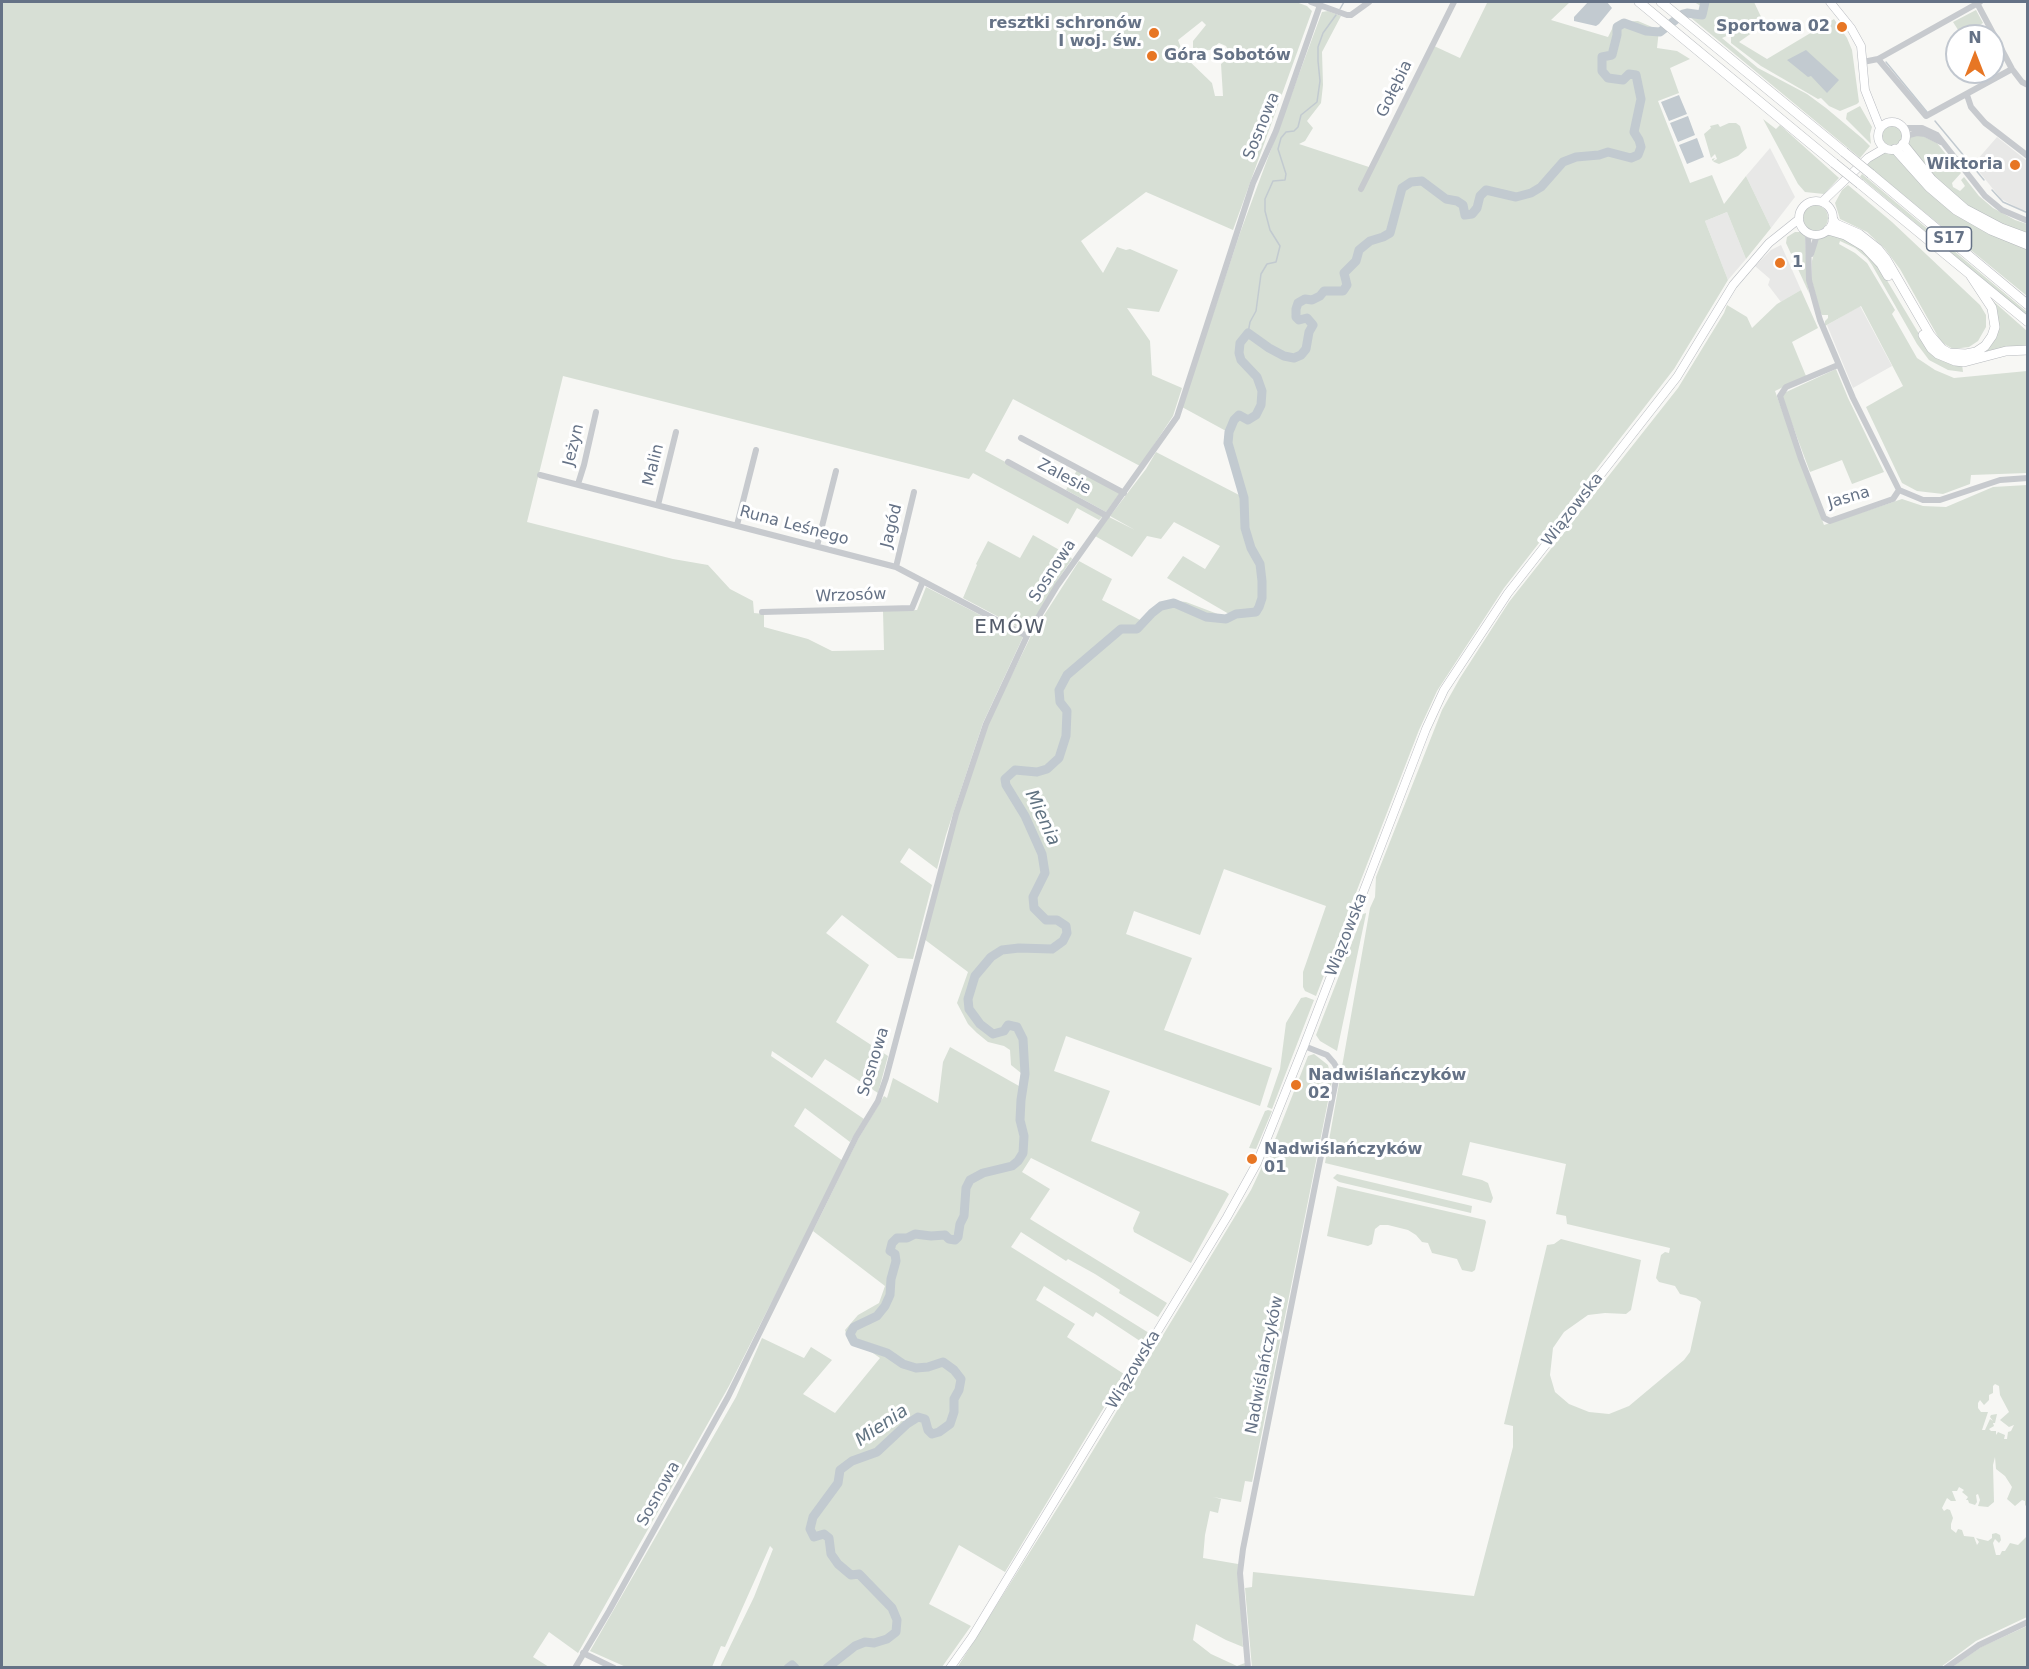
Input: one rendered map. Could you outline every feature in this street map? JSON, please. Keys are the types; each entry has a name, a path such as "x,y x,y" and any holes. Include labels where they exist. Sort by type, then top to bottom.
{"highway":[{"name":"S17","path":"1639,2 2028,322"},
{"name":"S17","path":"1664,4 2028,305"},
{"path":"1895,141 1932,180 1965,208 2001,228 2028,238"},
{"path":"1895,141 1929,187 1956,210 1991,230 2028,245"},
{"path":"1833,220 1836,224 1859,234 1878,249 1930,335 1942,349 1949,352 1966,354 1976,352 1992,336 1995,327 1992,308 1971,276"},
{"path":"1828,230 1833,230 1856,241 1874,255 1927,341 1938,354 1964,362 2006,351 2028,350"}],"main road":[{"path":"1830,2 1855,34 1863,52 1865,90 1872,110 1884,126"},
{"path":"1896,123 1895,141 1878,135 1884,126 1896,123"},
{"path":"1822,202 1868,159 1895,141"},
{"path":"1829,207 1837,189"},
{"path":"1784,232 1805,231 1817,235 1828,230 1833,220 1829,207 1822,202 1813,201 1805,205 1799,219 1805,231"},
{"name":"Wiązowska","path":"950,1668 978,1627 1227,1217 1261,1155 1426,729 1447,685 1508,593 1677,377 1733,285 1769,243 1799,219"}],"street":[{"path":"1311,2 1351,15 1369,2"},
{"name":"Gołębia","path":"1361,189 1454,2"},
{"path":"1863,62 1878,59 1979,2 2012,69 2022,82 2028,85"},
{"name":"Sosnowa","path":"575,1668 728,1397 856,1137 878,1101 956,814 986,724 1027,636 1057,586 1177,417 1253,183 1283,112 1320,5"},
{"path":"1878,59 1926,116 2012,69"},
{"path":"1967,95 1971,107 1985,123 2028,156"},
{"path":"1895,141 1922,128 1931,130 1984,196 2002,210 2028,221"},
{"path":"1805,231 1811,291 1815,307 1838,364 1899,490 1923,500 1940,500 2000,480 2028,478"},
{"path":"1809,266 1817,235"},
{"name":"Jasna","path":"1838,364 1786,387 1780,396 1824,518 1830,521 1893,499 1899,490"},
{"name":"Jeżyn","path":"578,484 597,412"},
{"name":"Malin","path":"658,505 676,432"},
{"path":"1021,438 1124,493"},
{"path":"737,525 756,450"},
{"name":"Zalesie","path":"1008,462 1107,516"},
{"path":"817,546 836,471"},
{"name":"Runa Leśnego","path":"540,475 896,567 1027,636"},
{"name":"Jagód","path":"896,567 914,492"},
{"name":"Wrzosów","path":"762,612 912,608 923,581"},
{"name":"Nadwiślańczyków","path":"1248,1668 1240,1573 1243,1549 1338,1070 1327,1055 1304,1046"},
{"path":"1946,1668 1979,1645 2028,1622"},
{"path":"584,1653 614,1668"}],"shaded area":[{"path":"2,2 1296,2 1307,6 1312,11 1233,230 1146,192 1081,241 1103,273 1117,247 1130,249 1178,270 1159,312 1127,308 1150,341 1152,375 1182,388 1173,416 1140,466 1013,399 985,451 1104,515 1099,520 1077,508 1068,524 973,473 969,479 563,376 527,522 673,559 708,565 730,589 753,601 754,613 764,614 764,627 808,639 832,651 884,650 883,611 917,610 926,587 1023,637 983,723 937,869 909,848 900,862 932,885 913,959 898,958 842,915 826,933 869,965 836,1022 888,1056 878,1093 825,1059 812,1078 772,1051 771,1056 864,1119 850,1142 805,1108 794,1126 843,1161 729,1386 578,1653 549,1632 533,1657 549,1667 2,1668","holes":["1202,21 1206,25 1193,41 1193,52 1210,50 1219,43 1226,46 1231,56 1221,64 1223,96 1215,96 1212,83 1184,56 1178,40"]},
{"path":"1570,2 1551,20 1608,37 1613,27 1620,22 1638,21 1659,30 1657,48 1677,51 1690,59 1670,68 1679,93 1658,101 1690,183 1712,175 1724,204 1746,176 1771,228 1746,259 1727,212 1705,221 1728,280 1674,369 1504,588 1437,691 1419,730 1316,996 1305,991 1303,972 1326,906 1224,869 1200,935 1134,911 1126,934 1192,958 1164,1030 1272,1068 1260,1106 1066,1036 1054,1071 1110,1091 1091,1141 1229,1194 1191,1263 1134,1232 1133,1228 1140,1212 1031,1158 1022,1172 1050,1189 1030,1219 1167,1303 1158,1317 1119,1293 1120,1290 1095,1274 1068,1259 1066,1261 1021,1232 1011,1247 1149,1333 1143,1343 1096,1312 1093,1317 1044,1286 1036,1300 1075,1324 1067,1337 1124,1374 1005,1572 959,1545 929,1604 971,1626 942,1667 720,1667 754,1597 773,1549 770,1546 725,1647 721,1646 712,1667 626,1667 590,1651 736,1397 762,1338 804,1358 811,1347 832,1360 803,1394 835,1413 880,1358 849,1342 845,1330 858,1315 879,1303 885,1286 813,1231 858,1139 884,1096 887,1098 893,1078 938,1103 943,1062 950,1047 1019,1086 1021,1073 1011,1065 1010,1050 988,1042 977,1033 968,1024 957,1003 968,972 924,939 953,831 988,723 1032,634 1079,561 1112,579 1102,600 1142,621 1153,608 1169,600 1186,602 1223,616 1229,614 1167,578 1183,556 1205,569 1220,546 1174,522 1161,539 1147,536 1132,557 1095,536 1109,517 1135,530 1110,516 1146,469 1156,452 1241,496 1224,439 1226,431 1182,407 1240,233 1322,12 1328,11 1341,16 1322,52 1321,103 1307,121 1313,128 1305,141 1299,144 1369,167 1434,46 1460,58 1487,3"},
{"path":"1588,2 1607,2 1612,8 1596,26 1574,21 1574,17"},
{"path":"1694,2 1754,2 1763,21 1754,27 1756,30 1739,42 1767,59 1834,19 1852,50 1859,102 1840,111 1829,106 1821,98 1818,99 1761,66 1731,43 1729,35 1722,38 1758,68 1807,94 1863,139 1870,146 1860,158 1690,17 1705,18 1706,9"},
{"path":"1976,10 1983,23 1954,24 1953,22"},
{"path":"1806,50 1839,80 1827,93 1811,76 1808,77 1787,60"},
{"path":"1679,95 1687,114 1669,121 1661,102"},
{"path":"1860,106 1872,127 1871,144 1846,119 1847,113"},
{"path":"1688,116 1695,135 1678,142 1670,123"},
{"path":"1763,119 1776,129 1780,125 1839,178 1824,194 1805,192 1798,184"},
{"path":"1729,123 1736,123 1740,126 1747,148 1738,156 1719,164 1713,161 1717,159 1715,154 1711,158 1704,134 1711,128 1710,126 1718,124 1720,127"},
{"path":"1892,126 1899,129 1902,136 1899,143 1892,146 1885,143 1882,136 1885,129"},
{"path":"1921,135 1937,143 1961,173 1952,183 1953,187 1960,191 1965,186 1961,180 1964,177 1979,196 1993,208 2027,224 2027,235 1996,223 1973,210 1939,185 1907,143 1911,136"},
{"path":"1997,137 2027,161 2027,211 2001,199 1977,169 1981,164 1977,160"},
{"path":"1697,138 1704,157 1687,164 1679,145"},
{"path":"1770,148 1795,197 1771,228 1746,176"},
{"path":"1883,152 1894,153 2027,248 2027,296 1868,166 1868,162"},
{"path":"1862,174 2027,312 2027,316 1860,177"},
{"path":"1848,185 1892,222 1980,305 1986,315 1986,327 1978,341 1969,347 1953,349 1941,342 1900,269 1885,249 1867,232 1840,219 1835,203 1842,190"},
{"path":"1815,205 1824,209 1828,218 1824,227 1815,231 1806,227 1802,218 1806,209"},
{"path":"1727,212 1746,259 1728,280 1705,221"},
{"path":"1795,232 1801,232 1805,236 1809,293 1786,243 1787,237"},
{"path":"1830,233 1858,246 1876,262 1925,344 1962,364 1963,372 1948,370 1929,360 1917,344 1867,258 1855,248 1840,241 1839,244 1867,263 1895,310 1892,314 1917,358 1935,370 1954,378 2027,371 2027,473 1971,475 1970,484 1943,494 1917,491 1902,483 1866,407 1903,386 1861,306 1825,326 1828,315 1822,315 1820,312 1812,281 1812,261 1817,240"},
{"path":"1781,245 1801,290 1781,302 1768,285 1770,279 1755,266 1771,250"},
{"path":"1801,290 1818,328 1792,342 1806,376 1775,391 1824,525 1902,499 1923,506 1946,507 1993,487 2027,485 2027,1507 2025,1501 2022,1500 2015,1506 2007,1499 2012,1487 2005,1476 1996,1469 1995,1457 1993,1465 1994,1502 1988,1507 1978,1506 1980,1500 1978,1494 1975,1505 1969,1503 1966,1500 1968,1497 1962,1492 1964,1490 1959,1487 1957,1491 1952,1491 1956,1501 1947,1498 1942,1508 1944,1511 1950,1510 1953,1518 1951,1529 1956,1533 1958,1529 1962,1530 1964,1536 1974,1537 1977,1545 1979,1542 1976,1538 1988,1541 1992,1538 1992,1534 2000,1535 1999,1543 1995,1539 1993,1543 1996,1555 2005,1551 2010,1543 2018,1545 2027,1536 2027,1617 1976,1641 1941,1667 1252,1668 1245,1588 1252,1587 1253,1572 1474,1596 1513,1447 1513,1426 1504,1424 1547,1245 1554,1244 1561,1239 1641,1260 1631,1310 1626,1314 1588,1315 1564,1332 1553,1348 1550,1375 1555,1392 1569,1404 1589,1412 1609,1414 1629,1406 1684,1360 1690,1352 1701,1302 1696,1298 1680,1294 1675,1286 1659,1282 1656,1278 1661,1255 1665,1252 1669,1253 1670,1248 1567,1224 1566,1216 1556,1214 1566,1164 1470,1142 1462,1175 1488,1183 1493,1198 1491,1203 1325,1163 1370,908 1375,897 1376,877 1442,710 1509,602 1678,388 1727,305 1747,317 1752,328 1777,304","holes":["1995,1384 1999,1386 2000,1395 2009,1412 2000,1420 2009,1427 2014,1425 2008,1432 2007,1439 2004,1439 2005,1435 1998,1432 1996,1435 1996,1431 1989,1429 1994,1426 1997,1414 1991,1415 1993,1421 1990,1419 1985,1430 1982,1430 1988,1412 1981,1412 1978,1408 1980,1400 1984,1405 1989,1400 1989,1395 1993,1393 1993,1386"]},
{"path":"1992,300 2027,331 2027,346 1957,357 1991,343"},
{"path":"1860,306 1892,366 1853,388 1827,325"},
{"path":"1836,369 1884,472 1852,484 1842,460 1810,472 1782,397 1784,393"},
{"path":"1077,470 1120,493 1106,512 1066,490"},
{"path":"1033,535 1072,559 1027,632 963,598 988,541 1020,558"},
{"path":"1366,913 1337,1051 1320,1041 1316,1035 1363,914"},
{"path":"1301,998 1314,1000 1272,1109 1267,1107 1280,1069 1286,1023"},
{"path":"1314,1054 1328,1065 1332,1081 1252,1482 1245,1481 1241,1502 1213,1497 1221,1499 1218,1513 1210,1511 1205,1535 1203,1558 1238,1564 1243,1647 1196,1624 1193,1640 1211,1654 1237,1666 1245,1663 1246,1667 957,1668 1072,1485 1251,1190 1276,1137 1308,1056"},
{"path":"1265,1111 1272,1111 1256,1149 1249,1148"},
{"path":"1337,1174 1472,1206 1471,1213 1339,1182 1333,1178"},
{"path":"1337,1186 1485,1220 1475,1270 1472,1272 1462,1270 1457,1259 1432,1253 1428,1243 1422,1242 1416,1235 1408,1230 1388,1225 1380,1225 1375,1229 1372,1244 1368,1246 1327,1236"},
{"path":"2027,1626 2027,1667 1951,1668 1981,1647"}],"waterway":[{"path":"1340,9 1344,2"},
{"name":"Mienia","path":"827,1668 855,1646 887,1639 896,1632 897,1620 892,1608 859,1574 851,1575 838,1564 831,1554 829,1538 824,1534 814,1537 810,1529 813,1517 838,1483 840,1470 852,1461 877,1452 907,1424 918,1417 925,1419 928,1430 932,1434 950,1424 954,1412 954,1399 961,1379 943,1362 916,1368 903,1364 887,1353 854,1342 850,1334 854,1327 877,1316 885,1306 890,1295 896,1261 895,1254 890,1251 892,1243 897,1238 907,1238 915,1234 945,1235 955,1240 964,1216 966,1188 970,1180 983,1173 1012,1166 1023,1153 1024,1136 1020,1120 1025,1074 1023,1039 1017,1027 1008,1025 1004,1031 993,1034 980,1024 969,1009 968,999 975,976 991,957 1002,950 1052,949 1063,941 1067,933 1066,926 1057,920 1046,920 1034,908 1033,897 1045,873 1042,854 1005,779 1015,770 1037,772 1047,769 1059,758 1066,736 1067,711 1060,702 1059,690 1067,675 1121,629 1137,629 1161,606 1174,603 1206,617 1226,619 1236,614 1256,612 1259,607 1262,598 1260,564 1251,548 1245,528 1244,498 1228,443 1229,432 1234,420 1239,415 1248,420 1256,415 1261,405 1262,391 1257,377 1241,360 1239,353 1240,343 1248,333 1284,356 1294,358 1301,355 1306,349 1309,332 1313,325 1307,318 1299,320 1296,317 1298,303 1305,299 1312,300 1324,291 1343,291 1347,285 1344,273 1356,261 1359,250 1370,241 1390,233 1402,188 1411,182 1422,181 1446,199 1457,201 1463,205 1465,215 1472,214 1477,208 1480,196 1486,190 1516,197 1531,193 1541,187 1563,162 1576,157 1608,152 1631,158 1638,155 1641,147 1634,132 1641,99 1636,75 1629,74 1623,80 1608,78 1602,71 1602,57 1612,55 1617,27 1624,23 1646,31 1660,32 1683,14 1702,15 1705,2"},
{"path":"1248,333 1250,322 1256,311 1261,274 1267,264 1276,262 1280,246 1270,230 1265,211 1265,199 1273,181 1285,180 1286,174 1278,149 1281,138 1286,132 1294,131 1298,127 1301,115 1317,102 1320,81 1318,47 1323,33 1336,15"},
{"path":"1886,62 1927,112"},
{"path":"1935,121 1984,180"},
{"path":"1992,190 2003,202 2028,213"},
{"name":"Mienia","path":"788,1668 792,1665 795,1668"}],"place":[{"name":"Sportowa 02","path":"1842,27"},
{"name":"resztki schronów I woj. św.","path":"1154,33"},
{"name":"Góra Sobotów","path":"1152,56"},
{"name":"Wiktoria","path":"2015,165"},
{"name":"1","path":"1780,263"},
{"name":"Nadwiślańczyków 02","path":"1296,1085"},
{"name":"Nadwiślańczyków 01","path":"1252,1159"}],"district":[{"name":"EMÓW","path":"1010,628"}]}
